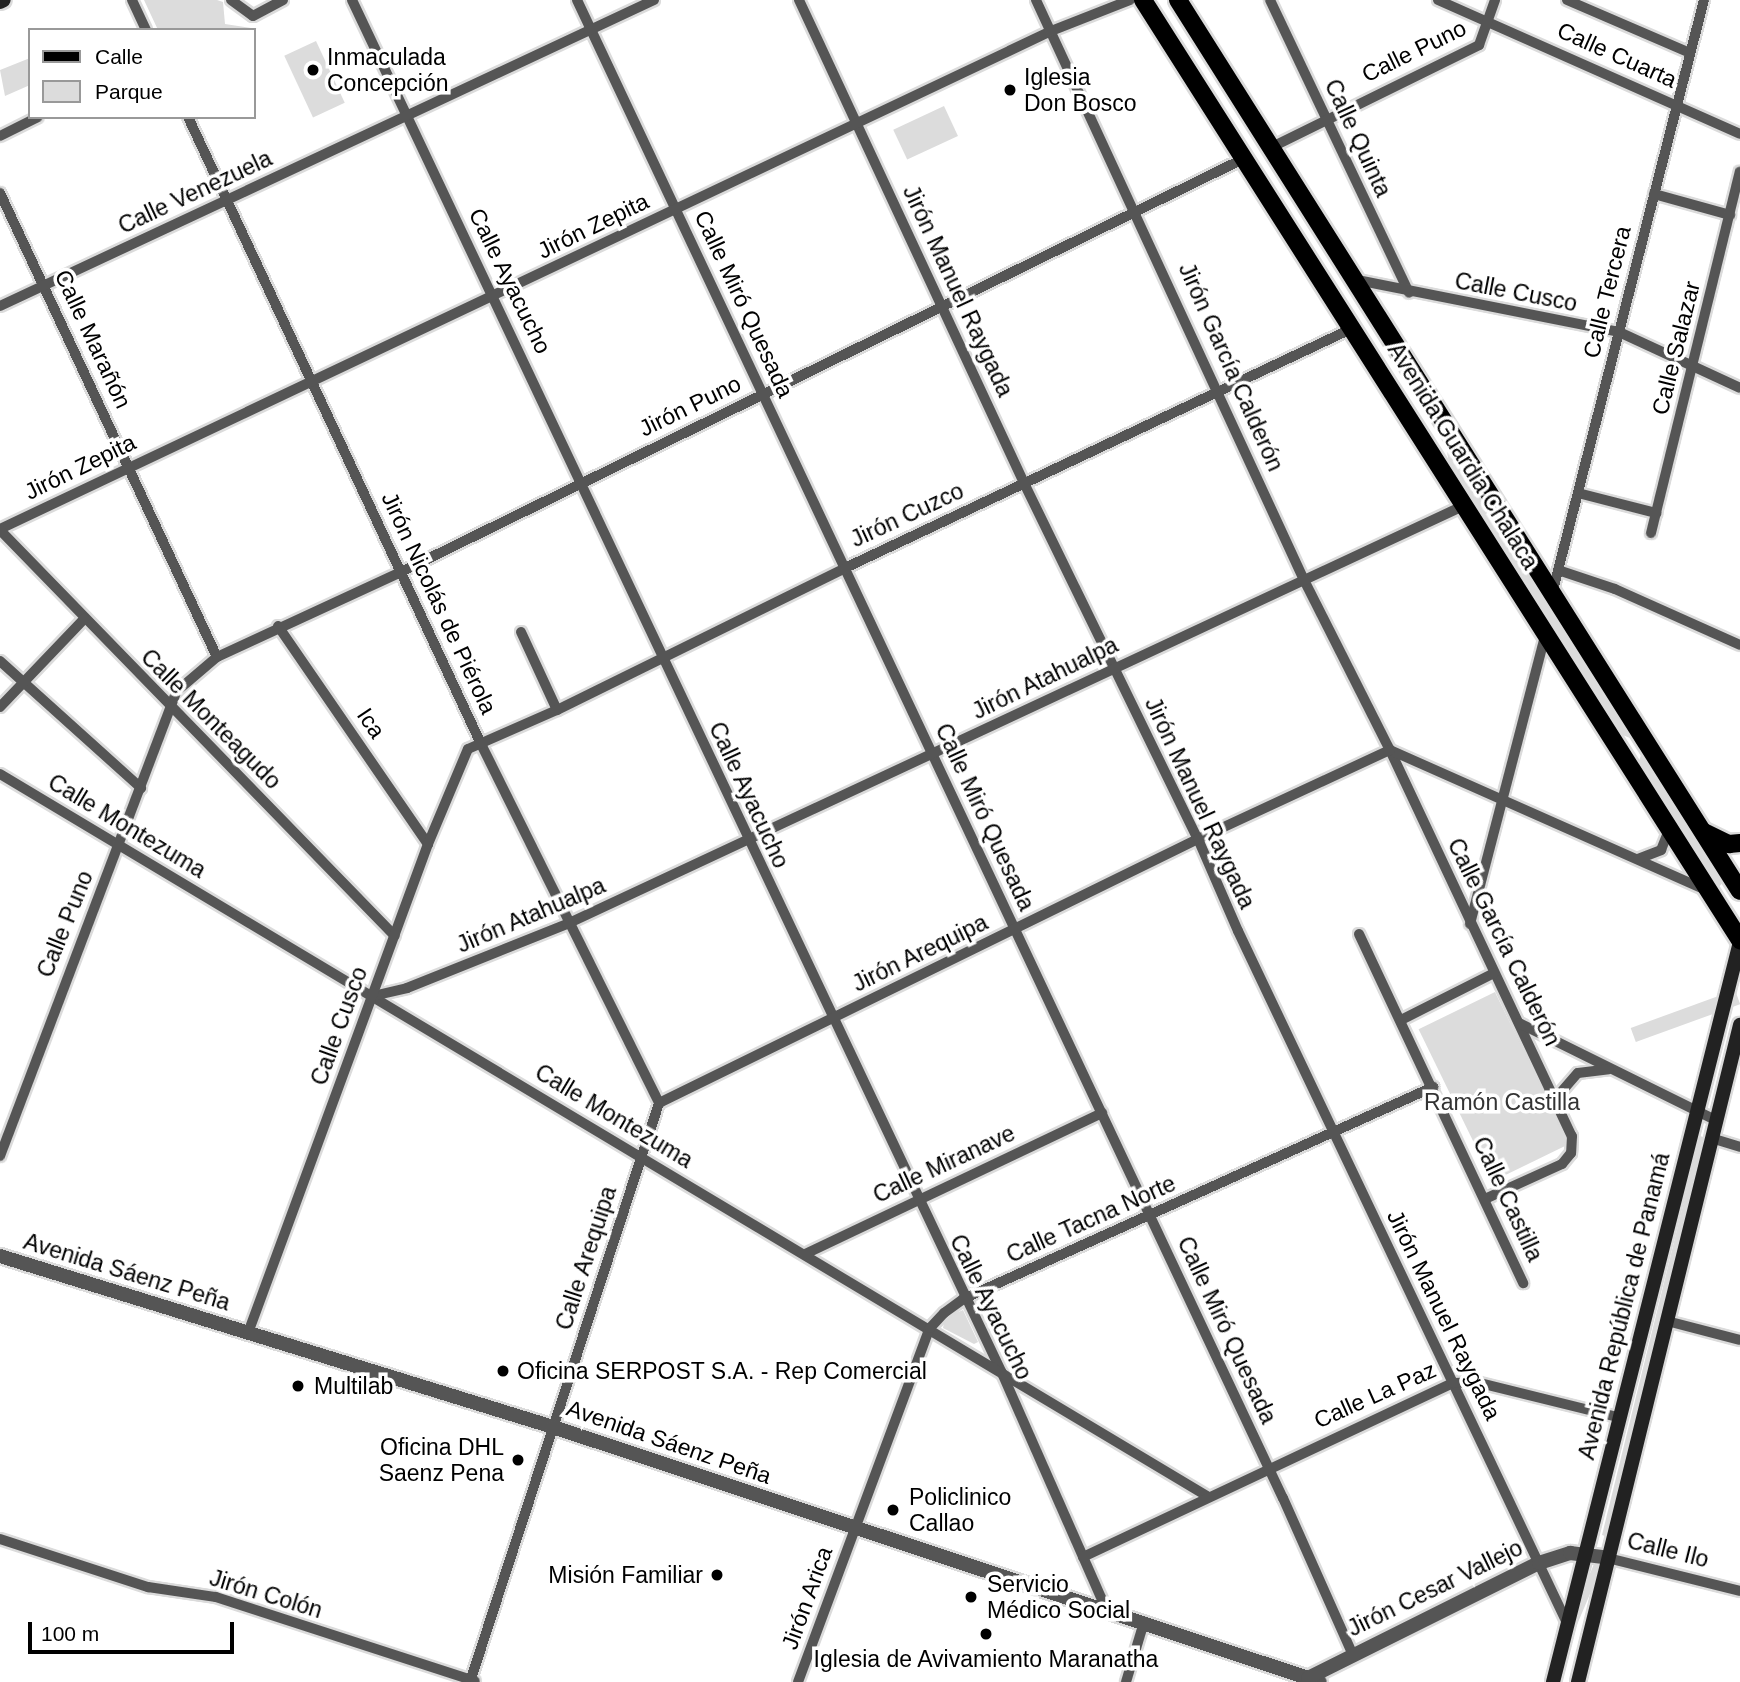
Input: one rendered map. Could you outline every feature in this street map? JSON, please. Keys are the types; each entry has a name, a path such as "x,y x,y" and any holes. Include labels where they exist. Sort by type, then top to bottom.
{"main road":[{"name":"Avenida Guardia Chalaca","path":"1143,0 1353,328 1463,506 1546,631 1740,941"},
{"name":"Avenida Guardia Chalaca","path":"1178,0 1457,439 1644,743 1740,891"},
{"path":"1297,243 1322,227"},
{"path":"1430,453 1457,439"},
{"path":"1624,754 1644,743"},
{"path":"1701,830 1721,841 1740,843"},
{"name":"Avenida República de Panamá","path":"1553,1682 1740,941"},
{"name":"Avenida República de Panamá","path":"1578,1682 1740,1025"}],"street":[{"path":"132,0 145,28"},
{"path":"231,0 253,16 283,0"},
{"name":"Calle Ayacucho","path":"352,0 495,297 661,659 962,1299 1002,1373 1106,1609"},
{"name":"Calle Miró Quesada","path":"577,0 1268,1466 1352,1653"},
{"name":"Calle Venezuela","path":"0,306 408,118 654,0"},
{"name":"Jirón Manuel Raygada","path":"799,0 943,303 1024,483 1198,839 1334,1133 1567,1623"},
{"name":"Jirón García Calderón","path":"1036,0 1138,213 1304,580 1390,750"},
{"name":"Jirón Zepita","path":"0,529 311,380 495,297 1051,31 1129,0"},
{"name":"Calle Quinta","path":"1270,0 1409,293"},
{"name":"Calle Cuarta","path":"1438,0 1740,134"},
{"path":"1490,23 1495,0"},
{"path":"1567,0 1690,53"},
{"name":"Calle Tercera","path":"1551,595 1704,0"},
{"name":"Calle Puno","path":"1272,147 1325,118 1479,45 1490,23"},
{"path":"0,136 34,119"},
{"name":"Jirón Nicolás de Piérola","path":"189,119 481,744 567,924 659,1103"},
{"name":"Jirón Puno","path":"171,708 177,691 217,657 278,626 401,572 943,303 1138,213 1243,159"},
{"name":"Calle Salazar","path":"1651,533 1740,172"},
{"name":"Calle Marañón","path":"0,193 217,657"},
{"path":"1654,194 1730,215"},
{"name":"Calle Cusco","path":"1357,280 1409,293 1619,332 1740,388"},
{"name":"Jirón Cuzco","path":"481,744 557,710 845,568 1353,328"},
{"path":"1578,493 1656,513"},
{"name":"Jirón Atahualpa","path":"373,996 407,988 567,924 749,842 1463,506"},
{"name":"Calle Monteagudo","path":"0,529 84,620 395,936"},
{"path":"1558,570 1615,589 1740,645"},
{"path":"0,707 84,620"},
{"name":"Ica","path":"278,626 428,844"},
{"path":"1470,924 1546,631"},
{"path":"521,632 557,710"},
{"path":"0,661 141,788"},
{"name":"Calle Puno","path":"0,1156 171,708"},
{"name":"Calle Cusco","path":"248,1333 461,758 468,749 481,744"},
{"path":"1390,750 1710,893"},
{"name":"Jirón Arequipa","path":"659,1103 1198,839 1390,750"},
{"name":"Calle García Calderón","path":"1390,750 1572,1136 1572,1153 1562,1164 1485,1199"},
{"name":"Calle Montezuma","path":"0,774 930,1328 1206,1496"},
{"path":"1637,859 1661,850 1670,828"},
{"name":"Calle Castilla","path":"1359,934 1524,1283"},
{"path":"1401,1020 1494,973"},
{"path":"1519,1023 1715,1120"},
{"path":"1556,1098 1578,1073 1615,1070"},
{"name":"Calle Tacna Norte","path":"855,1528 930,1328 962,1299 1433,1087"},
{"name":"Calle Arequipa","path":"473,1681 659,1103"},
{"name":"Calle Miranave","path":"805,1254 1102,1113"},
{"path":"1711,1138 1740,1147"},
{"name":"Avenida Sáenz Peña","path":"0,1256 553,1427 1314,1680"},
{"path":"1667,1321 1740,1340"},
{"name":"Calle La Paz","path":"1083,1557 1268,1466 1453,1383 1476,1382 1621,1418"},
{"name":"Jirón Arica","path":"798,1682 855,1528"},
{"name":"Jirón Colón","path":"0,1539 148,1587 216,1597 473,1681"},
{"name":"Calle Ilo","path":"1585,1553 1740,1591"},
{"name":"Jirón Cesar Vallejo","path":"1314,1680 1352,1653 1539,1563 1562,1554 1585,1553"},
{"path":"1126,1682 1144,1622"}],"green space":[{"path":"144,0 217,0 223,2 225,24 251,28 157,28"},
{"path":"316,41 345,103 313,117 284,56"},
{"path":"28,59 28,86 5,96 0,70"},
{"path":"944,106 958,136 907,160 893,130"},
{"path":"1447,452 1456,456 1627,726 1630,738 1620,734 1449,463"},
{"path":"1641,755 1649,757 1725,880 1718,888 1639,761"},
{"path":"1735,990 1740,1004 1636,1042 1631,1028"},
{"name":"Ramón Castilla","path":"1495,992 1569,1144 1493,1181 1419,1029"},
{"path":"1700,1136 1709,1139 1608,1537 1602,1535"},
{"path":"963,1310 978,1342 974,1344 943,1328 945,1318"},
{"path":"1594,1564 1601,1567 1554,1679 1546,1676"}],"place":[{"name":"Inmaculada Concepción","path":"313,70"},
{"name":"Iglesia Don Bosco","path":"1010,90"},
{"name":"Oficina SERPOST S.A. - Rep Comercial","path":"503,1371"},
{"name":"Multilab","path":"298,1386"},
{"name":"Oficina DHL Saenz Pena","path":"518,1460"},
{"name":"Policlinico Callao","path":"893,1510"},
{"name":"Misión Familiar","path":"717,1575"},
{"name":"Servicio Médico Social","path":"971,1597"},
{"name":"Iglesia de Avivamiento Maranatha","path":"986,1634"}]}
